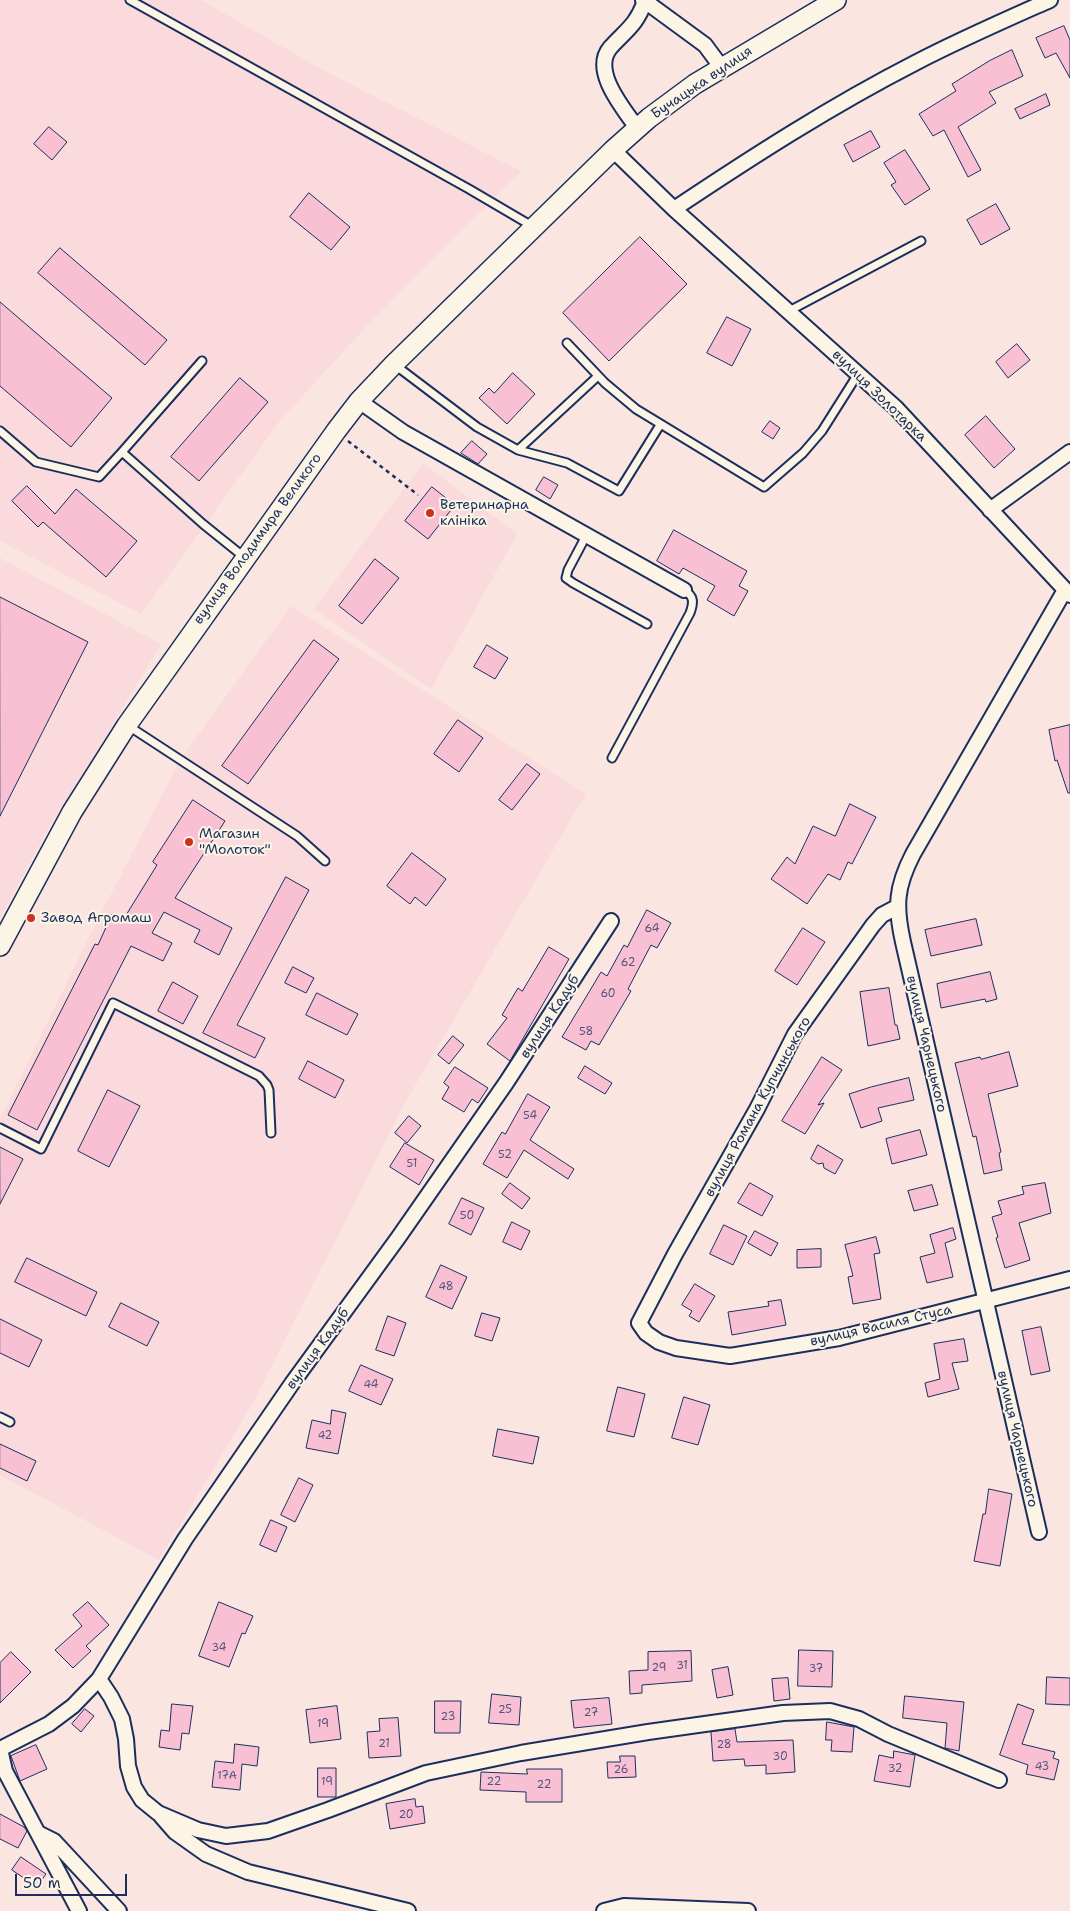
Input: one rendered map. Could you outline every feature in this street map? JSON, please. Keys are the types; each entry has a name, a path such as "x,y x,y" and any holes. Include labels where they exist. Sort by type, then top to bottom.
{"main road":[{"name":"Бучацька вулиця","path":"580,182 637,128 675,98 836,0"},
{"name":"вулиця Володимира Великого","path":"0,946 72,812 127,725 336,431 359,401 394,364 580,182"}],"street":[{"path":"637,128 609,85 605,60 610,48 637,20 645,0 705,45 722,68"},
{"path":"674,209 796,129 864,91 934,53 1050,0"},
{"name":"вулиця Золотарка","path":"613,150 674,209 896,408 1068,593"},
{"path":"359,401 402,432 684,590"},
{"path":"990,510 1070,452"},
{"name":"вулиця Чарнецького","path":"1039,1532 903,942 897,907 901,885 914,854 1068,593"},
{"name":"вулиця Романа Купчинського","path":"640,1323 675,1254 757,1109 795,1034 873,925 882,916 897,907"},
{"name":"вулиця Кадуб","path":"0,1749 49,1724 73,1706 99,1679 185,1539 288,1390 398,1238 506,1083 611,921"},
{"name":"вулиця Василя Стуса","path":"640,1323 646,1333 659,1342 676,1348 730,1356 839,1338 1070,1279"},
{"path":"99,1679 111,1697 122,1720 126,1739 128,1766 134,1787 142,1800 158,1813 175,1832 206,1854 248,1872 408,1911"},
{"path":"158,1813 198,1830 226,1836 268,1831 426,1773 521,1753 648,1732 783,1713 830,1711 860,1720 888,1734 1000,1780"},
{"path":"0,1749 5,1771 79,1911"},
{"path":"38,1833 54,1841 119,1911"},
{"path":"604,1911 624,1906 748,1911"}],"lane":[{"path":"130,0 535,228"},
{"path":"789,311 920,241"},
{"path":"567,343 622,399 660,425 764,487 803,453 822,431 858,374"},
{"path":"0,431 36,462 99,477 202,361"},
{"path":"394,364 477,427 518,450 567,463 619,491 660,425"},
{"path":"518,450 598,376"},
{"path":"122,452 213,533 245,557"},
{"path":"586,536 568,570 566,578 647,624"},
{"path":"612,758 690,613 692,596 684,590"},
{"path":"127,725 290,832 325,861"},
{"path":"0,1128 41,1149 113,1003 259,1076 269,1090 271,1133"},
{"path":"0,1417 10,1422"}],"path":[{"path":"336,431 418,495"}],"shaded area":[{"path":"0,0 201,0 323,70 521,171 363,330 279,422 141,614 0,541"},
{"name":"Ветеринарна клініка","path":"423,463 517,534 431,689 314,609"},
{"path":"0,558 161,644 62,809 58,811 0,918"},
{"path":"291,606 586,794 406,1101 253,1403 159,1560 0,1475 0,1119 90,935 180,760"}],"building":[{"path":"1064,26 1070,40 1070,78 1056,53 1045,58 1036,38"},
{"path":"1012,50 1023,76 989,92 996,103 958,127 981,170 968,177 944,130 933,136 919,114 956,91 952,84 989,61"},
{"path":"1046,94 1050,105 1020,119 1015,109"},
{"path":"49,127 67,142 52,160 34,144"},
{"path":"871,131 880,147 853,162 844,145"},
{"path":"905,150 930,189 905,205 891,185 896,182 884,163"},
{"path":"309,193 350,227 331,250 290,217"},
{"path":"996,204 1010,229 981,245 967,220"},
{"path":"640,237 687,284 609,361 563,313"},
{"path":"60,248 167,340 145,365 38,273"},
{"path":"0,302 112,398 71,447 0,386"},
{"path":"727,317 751,329 732,366 707,353"},
{"path":"1017,344 1030,360 1008,378 996,362"},
{"path":"513,373 535,394 507,424 479,398 489,388 494,393"},
{"path":"240,378 268,402 199,481 171,457"},
{"path":"986,416 1015,449 994,468 965,435"},
{"path":"770,421 780,428 773,439 762,432"},
{"path":"472,441 487,454 478,464 461,453"},
{"path":"544,477 558,485 550,499 536,490"},
{"path":"27,486 55,514 76,489 137,541 106,577 43,522 38,527 12,501"},
{"name":"Ветеринарна клініка","path":"432,487 455,505 428,539 405,521"},
{"path":"674,530 747,571 739,586 748,591 734,616 707,600 715,586 683,568 679,574 657,561"},
{"path":"375,559 399,578 362,624 339,606"},
{"path":"0,597 88,642 0,816"},
{"path":"314,640 339,659 248,784 222,766"},
{"path":"487,645 508,658 495,679 474,667"},
{"path":"458,720 483,738 459,772 434,754"},
{"path":"1070,725 1070,793 1068,793 1057,760 1055,761 1049,730"},
{"path":"527,764 540,774 512,810 499,800"},
{"path":"193,800 225,821 175,898 232,928 219,955 194,942 200,930 164,912 152,933 172,943 163,961 131,946 37,1130 8,1115 95,944 98,945 112,914 123,920 157,865 153,862"},
{"path":"850,804 876,817 852,864 848,862 840,880 828,874 807,904 771,879 787,857 795,864 813,826 835,836"},
{"path":"412,853 446,879 426,906 415,897 410,904 387,886"},
{"path":"286,877 309,890 237,1025 265,1038 255,1058 203,1033"},
{"path":"647,910 671,923 657,948 651,945 628,989 631,991 599,1045 591,1041 586,1050 562,1037 601,972 607,976 624,945 627,947"},
{"path":"976,919 982,945 931,956 925,930"},
{"path":"803,928 825,942 797,985 775,971"},
{"path":"549,947 569,959 510,1061 487,1044 507,1018 502,1015 518,988 522,991"},
{"path":"293,967 314,978 306,993 285,983"},
{"path":"990,972 997,999 986,1002 985,999 941,1008 937,984"},
{"path":"173,982 198,996 183,1024 158,1011"},
{"path":"889,988 895,1025 897,1025 900,1039 868,1046 860,992"},
{"path":"317,993 358,1014 347,1035 306,1015"},
{"path":"453,1036 464,1045 449,1064 438,1055"},
{"path":"1009,1052 1018,1086 988,1094 1001,1152 999,1153 1002,1170 984,1174 976,1136 973,1137 955,1063"},
{"path":"822,1057 842,1070 818,1105 824,1103 805,1134 782,1121"},
{"path":"308,1061 344,1080 335,1098 299,1079"},
{"path":"585,1066 612,1083 605,1094 578,1078"},
{"path":"455,1067 488,1088 478,1103 472,1099 464,1112 442,1099 449,1087 444,1083"},
{"path":"909,1078 914,1100 878,1108 882,1121 861,1128 849,1094"},
{"path":"108,1090 140,1106 109,1167 78,1151"},
{"path":"528,1094 550,1107 530,1140 574,1169 568,1179 524,1150 507,1178 483,1164 502,1132 505,1134"},
{"path":"409,1116 421,1126 407,1143 395,1133"},
{"path":"920,1130 927,1155 892,1164 886,1139"},
{"path":"405,1143 434,1160 419,1185 390,1167"},
{"path":"818,1145 843,1160 835,1174 824,1168 823,1163 818,1164 811,1159"},
{"path":"0,1147 23,1159 0,1204"},
{"path":"510,1183 530,1198 522,1209 502,1194"},
{"path":"750,1183 773,1196 762,1216 738,1203"},
{"path":"1045,1183 1051,1213 1019,1223 1030,1260 1005,1268 992,1217 1002,1214 998,1201 1024,1194 1022,1187"},
{"path":"932,1185 938,1205 914,1211 908,1191"},
{"path":"462,1198 484,1208 471,1235 449,1224"},
{"path":"512,1222 530,1231 521,1250 503,1242"},
{"path":"724,1225 747,1236 733,1265 710,1254"},
{"path":"953,1228 956,1239 945,1243 953,1277 927,1283 920,1257 935,1253 930,1235"},
{"path":"755,1231 778,1243 771,1256 748,1243"},
{"path":"876,1237 880,1253 874,1254 881,1299 853,1304 848,1277 853,1276 845,1245"},
{"path":"821,1249 821,1267 797,1268 797,1250"},
{"path":"27,1258 97,1292 86,1316 15,1282"},
{"path":"441,1265 467,1277 452,1309 426,1297"},
{"path":"695,1284 715,1296 699,1322 689,1316 692,1311 682,1305"},
{"path":"781,1300 786,1325 732,1335 728,1312 769,1306 768,1302"},
{"path":"121,1303 159,1322 147,1346 109,1327"},
{"path":"482,1313 500,1318 492,1341 475,1336"},
{"path":"388,1316 406,1323 394,1356 376,1350"},
{"path":"0,1319 42,1340 29,1367 0,1353"},
{"path":"1041,1327 1050,1371 1031,1375 1022,1331"},
{"path":"964,1339 968,1361 952,1363 959,1389 928,1397 925,1383 940,1379 934,1344"},
{"path":"361,1365 393,1379 381,1405 349,1391"},
{"path":"618,1387 645,1394 634,1437 607,1431"},
{"path":"684,1397 710,1405 698,1445 672,1438"},
{"path":"332,1410 346,1413 338,1454 306,1448 312,1420 330,1424"},
{"path":"498,1429 539,1437 533,1464 493,1456"},
{"path":"0,1444 36,1461 27,1481 0,1468"},
{"path":"299,1478 313,1485 295,1522 281,1515"},
{"path":"989,1489 1012,1494 1000,1566 974,1561"},
{"path":"271,1520 287,1527 276,1552 260,1545"},
{"path":"88,1602 109,1625 86,1646 91,1651 73,1668 55,1650 82,1626 73,1615"},
{"path":"219,1602 253,1616 245,1634 242,1633 229,1667 199,1656"},
{"path":"799,1650 833,1651 832,1687 798,1686"},
{"path":"691,1651 692,1681 642,1685 642,1693 630,1694 629,1671 648,1670 648,1652"},
{"path":"11,1652 31,1672 0,1703 0,1663"},
{"path":"728,1667 733,1695 717,1698 712,1670"},
{"path":"1047,1677 1070,1678 1070,1705 1046,1704"},
{"path":"788,1678 790,1699 774,1701 772,1679"},
{"path":"492,1694 521,1697 519,1725 489,1723"},
{"path":"905,1696 964,1702 959,1751 945,1748 947,1723 903,1718"},
{"path":"609,1698 612,1724 574,1728 571,1701"},
{"path":"435,1701 461,1701 460,1733 435,1733"},
{"path":"172,1704 193,1706 189,1734 182,1733 180,1750 159,1747 161,1730 169,1731"},
{"path":"1018,1704 1034,1710 1022,1744 1055,1752 1053,1758 1059,1760 1054,1780 1026,1774 1028,1765 1000,1755"},
{"path":"337,1706 341,1739 310,1743 306,1710"},
{"path":"85,1709 94,1716 81,1732 72,1724"},
{"path":"398,1718 401,1756 369,1758 367,1732 380,1731 379,1719"},
{"path":"827,1722 854,1727 852,1752 831,1751 832,1740 826,1740"},
{"path":"735,1729 737,1742 793,1740 795,1772 766,1774 766,1765 745,1766 744,1759 713,1761 711,1732"},
{"path":"235,1744 259,1747 257,1766 242,1764 240,1790 212,1787 215,1761 233,1763"},
{"path":"36,1745 47,1769 20,1781 11,1756"},
{"path":"894,1751 915,1755 910,1787 874,1781 879,1755 893,1758"},
{"path":"620,1756 635,1756 636,1777 608,1778 607,1762 620,1762"},
{"path":"318,1768 336,1768 336,1797 318,1797"},
{"path":"527,1769 562,1769 562,1802 526,1802 526,1792 480,1790 481,1772 527,1774"},
{"path":"415,1799 416,1807 423,1806 425,1823 390,1829 386,1804"},
{"path":"0,1814 24,1827 27,1831 18,1848 0,1839"},
{"path":"21,1857 46,1874 37,1887 12,1870"}],"place":[{"name":"Ветеринарна клініка","path":"430,513"},
{"name":"Магазин \"Молоток\"","path":"189,842"},
{"name":"Завод Агромаш","path":"31,918"}]}
